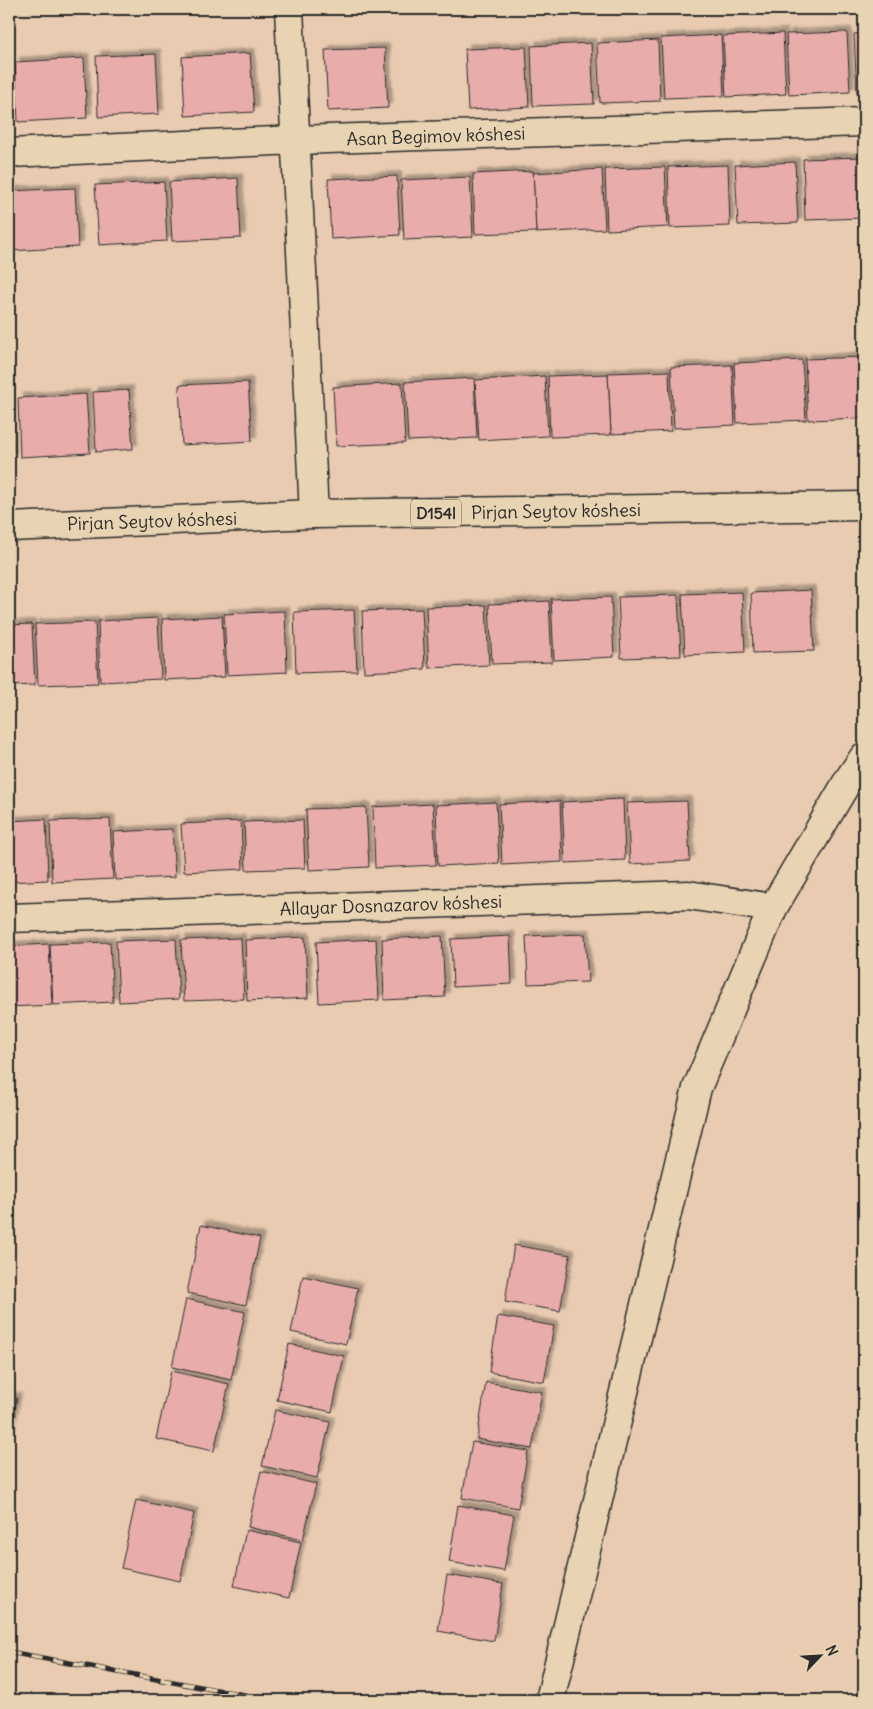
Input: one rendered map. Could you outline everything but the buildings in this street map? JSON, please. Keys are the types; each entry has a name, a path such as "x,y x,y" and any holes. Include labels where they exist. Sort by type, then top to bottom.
{"street":[{"path":"289,9 314,514"},
{"name":"Asan Begimov kóshesi","path":"9,153 296,140 864,122"},
{"name":"Pirjan Seytov kóshesi","path":"9,527 314,514 864,506"},
{"path":"550,1700 697,1088 773,908 849,779 864,758"},
{"name":"Allayar Dosnazarov kóshesi","path":"9,918 688,894 773,908"}],"railway":[{"path":"9,1652 272,1700"}]}
